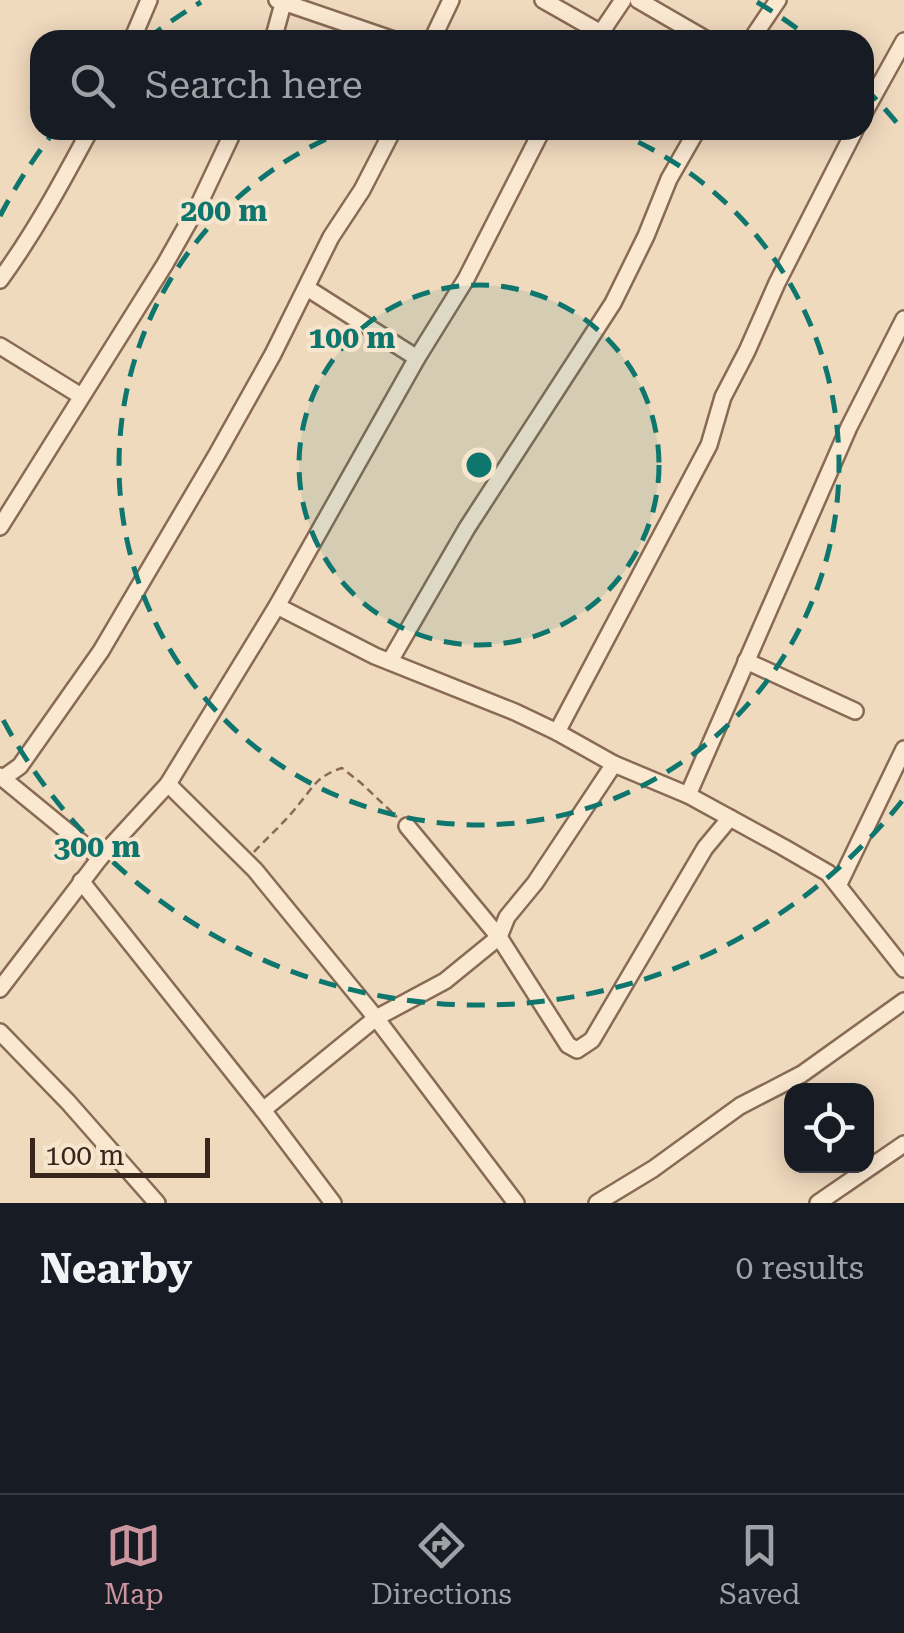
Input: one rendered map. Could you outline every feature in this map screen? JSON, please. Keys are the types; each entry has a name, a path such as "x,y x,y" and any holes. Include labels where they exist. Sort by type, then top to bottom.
{"street":[{"path":"136,30 149,0"},
{"path":"437,30 451,0"},
{"path":"542,0 587,30"},
{"path":"603,30 623,0"},
{"path":"638,0 690,30"},
{"path":"758,30 778,0"},
{"path":"275,30 282,1 365,30"},
{"path":"874,95 904,40"},
{"path":"0,280 43,216 85,140"},
{"path":"0,527 165,264 229,140"},
{"path":"100,858 1,777 20,766 101,651 227,437 388,140"},
{"path":"0,989 100,858 168,784 277,606 416,358 466,279 537,140"},
{"path":"390,661 467,528 613,302 669,179 691,140"},
{"path":"557,732 710,445 723,397 850,140"},
{"path":"306,288 416,358"},
{"path":"688,795 849,427 904,319"},
{"path":"0,346 82,396"},
{"path":"277,606 390,661 515,712 730,818 828,874 902,960"},
{"path":"746,661 854,711"},
{"path":"839,884 904,749"},
{"path":"264,1110 376,1018 445,981 499,937 507,917 535,883 614,764"},
{"path":"168,784 246,860 376,1018 516,1203"},
{"path":"407,826 499,937 560,1034 578,1050 592,1040 705,848 730,818"},
{"path":"82,880 333,1203"},
{"path":"597,1203 653,1169 740,1106 802,1074 904,1001"},
{"path":"0,1032 68,1102 156,1203"},
{"path":"818,1203 904,1144"}],"path":[{"path":"246,860 299,804 312,784 342,768 407,826"}]}
